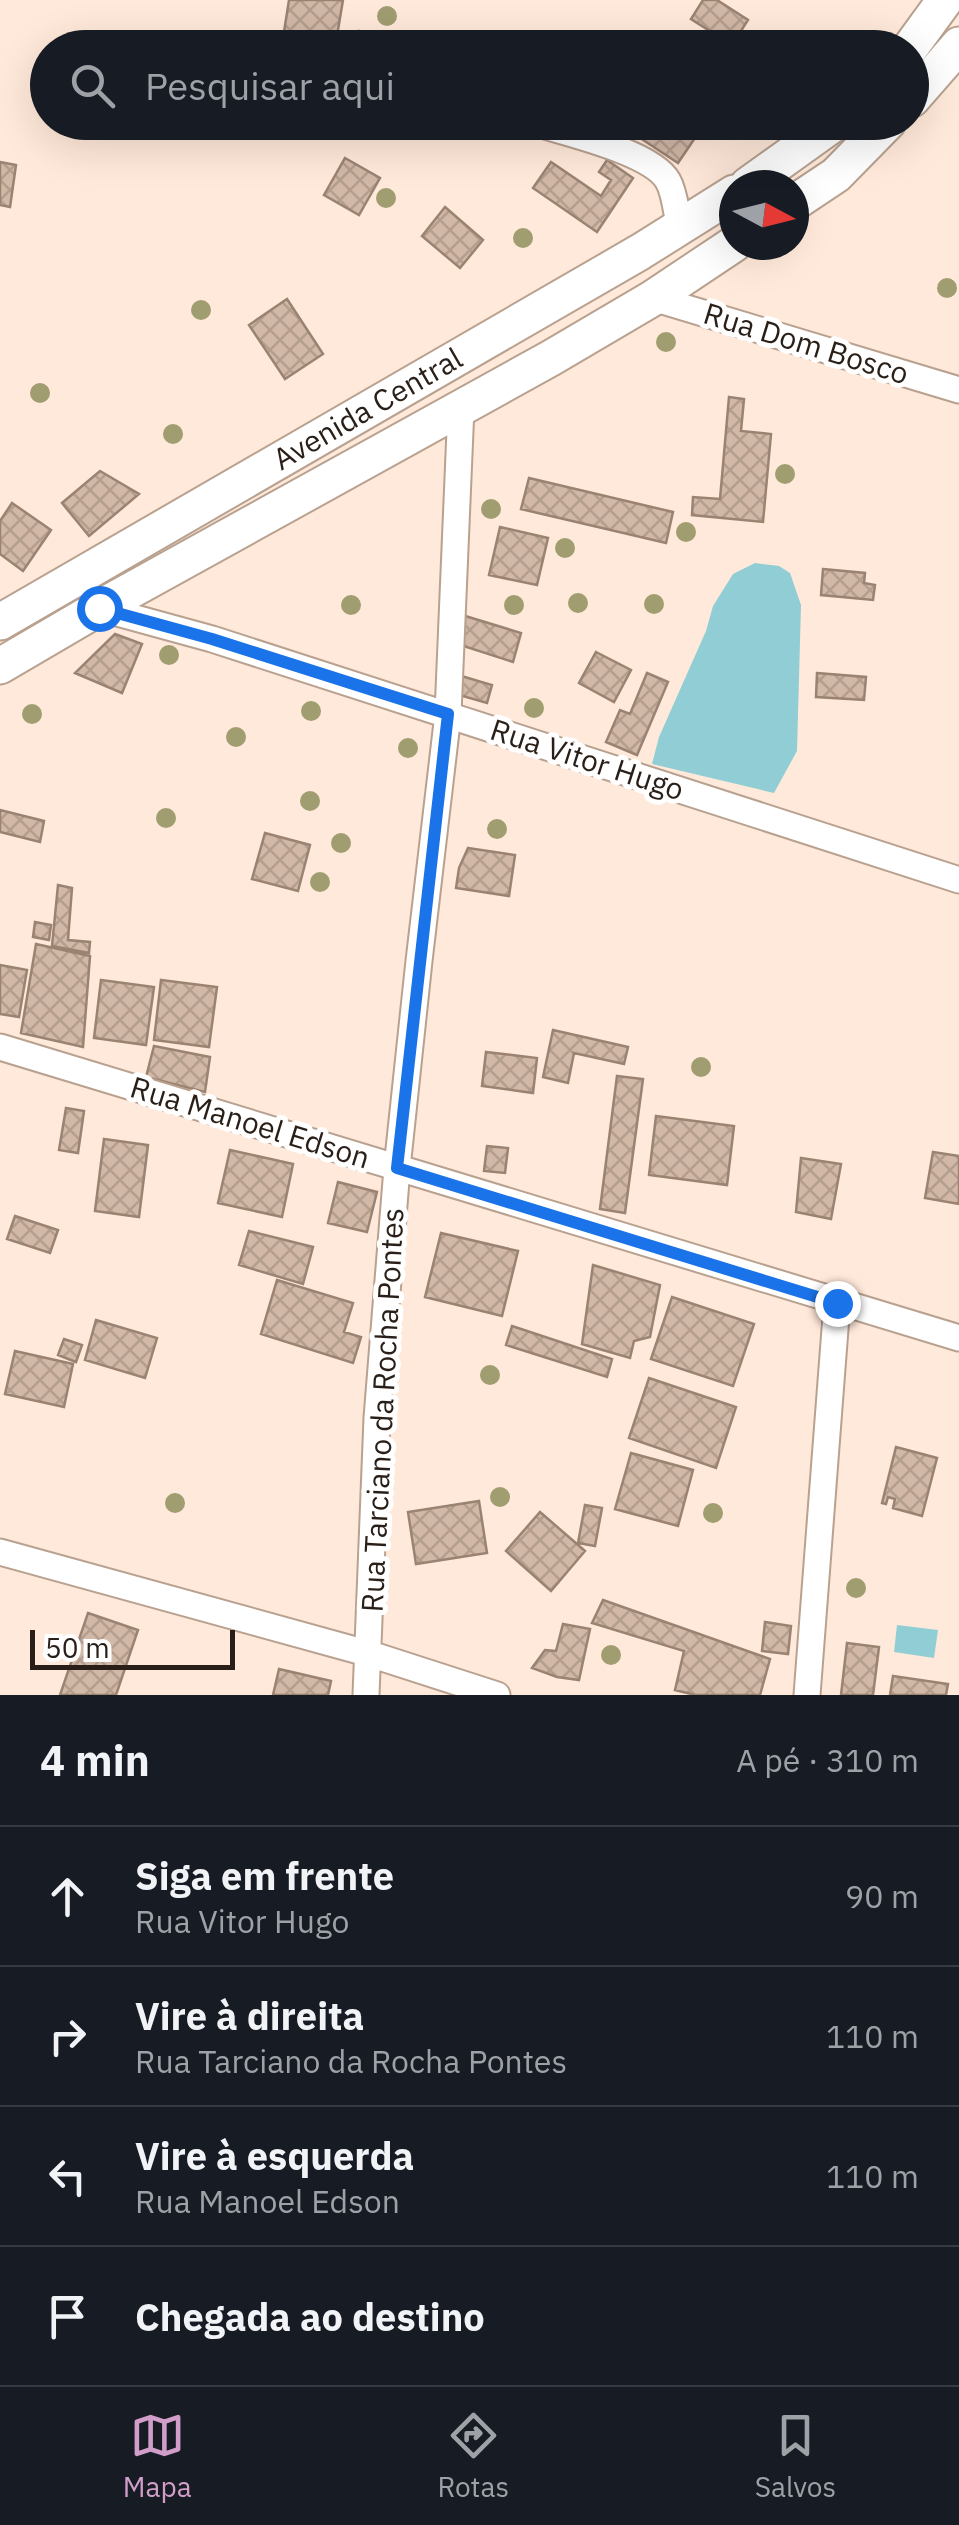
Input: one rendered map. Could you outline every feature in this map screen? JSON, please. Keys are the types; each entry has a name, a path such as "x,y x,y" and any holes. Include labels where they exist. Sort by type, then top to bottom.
{"main road":[{"path":"923,30 945,0"},
{"path":"929,79 959,45"},
{"path":"769,170 811,140"},
{"path":"809,193 836,176 871,140"},
{"name":"Avenida Central","path":"0,622 719,203"},
{"name":"Avenida Central","path":"0,666 551,358 654,298 719,254"}],"street":[{"path":"593,140 646,161 668,180 680,227"},
{"name":"Rua Dom Bosco","path":"654,298 959,390"},
{"name":"Rua Tarciano da Rocha Pontes","path":"366,1695 377,1418 397,1168 448,714 461,407"},
{"name":"Rua Vitor Hugo","path":"99,608 212,639 959,880"},
{"name":"Rua Manoel Edson","path":"0,1047 959,1338"},
{"path":"806,1695 837,1303"},
{"path":"0,1552 370,1654 497,1695"}],"water":[{"path":"755,563 779,566 790,573 801,605 797,751 774,793 652,764 659,737 706,631 713,606 733,574"},
{"path":"897,1625 938,1630 934,1658 894,1652"}],"building":[{"path":"289,0 343,0 338,30 284,30"},
{"path":"703,0 717,0 748,20 742,30 708,30 691,19"},
{"path":"643,140 694,140 678,163"},
{"path":"345,158 380,178 359,215 324,195"},
{"path":"607,160 633,178 597,232 533,188 551,162 601,196 611,180 599,172"},
{"path":"0,162 16,165 10,207 0,205"},
{"path":"445,207 483,240 460,268 422,236"},
{"path":"287,299 323,354 285,379 249,325"},
{"path":"729,397 744,399 741,431 771,434 763,522 692,515 693,497 720,499"},
{"path":"100,471 139,494 89,536 62,503"},
{"path":"529,478 673,512 666,543 521,509"},
{"path":"12,503 51,530 23,571 0,554 0,521"},
{"path":"500,527 548,538 537,585 489,575"},
{"path":"823,569 865,573 864,583 875,585 873,600 821,595"},
{"path":"462,615 521,633 513,662 454,643"},
{"path":"115,634 142,644 122,693 75,673"},
{"path":"596,652 631,670 614,702 579,683"},
{"path":"647,673 668,682 637,755 606,742 620,710 630,714"},
{"path":"817,673 866,677 864,700 816,697"},
{"path":"458,675 492,685 487,703 452,693"},
{"path":"0,810 44,821 40,842 0,832"},
{"path":"265,833 310,845 298,891 252,879"},
{"path":"468,848 515,855 509,896 456,888"},
{"path":"58,885 72,888 68,940 90,942 89,953 52,946"},
{"path":"35,922 51,925 49,940 33,937"},
{"path":"36,944 90,956 83,1047 21,1033"},
{"path":"0,965 27,970 19,1017 0,1014"},
{"path":"101,980 154,987 146,1045 94,1038"},
{"path":"161,980 217,987 209,1047 154,1040"},
{"path":"553,1030 628,1047 624,1064 574,1053 568,1083 543,1077"},
{"path":"154,1046 210,1057 205,1092 146,1077"},
{"path":"486,1052 537,1058 533,1093 482,1086"},
{"path":"617,1076 643,1079 625,1213 600,1209"},
{"path":"66,1108 84,1111 78,1153 59,1150"},
{"path":"656,1116 734,1126 727,1185 649,1175"},
{"path":"104,1139 148,1145 139,1217 95,1211"},
{"path":"487,1146 508,1148 505,1173 484,1171"},
{"path":"230,1150 293,1164 282,1217 218,1203"},
{"path":"933,1152 959,1156 959,1204 925,1198"},
{"path":"801,1158 841,1164 831,1219 796,1212"},
{"path":"338,1182 377,1192 367,1232 328,1223"},
{"path":"15,1216 58,1230 50,1253 7,1239"},
{"path":"249,1231 313,1247 303,1284 239,1265"},
{"path":"441,1233 518,1251 502,1316 425,1297"},
{"path":"593,1265 660,1285 650,1337 634,1341 630,1358 582,1344"},
{"path":"277,1280 353,1303 344,1332 361,1337 353,1363 261,1334"},
{"path":"672,1297 754,1324 733,1386 651,1359"},
{"path":"96,1320 157,1338 145,1378 85,1360"},
{"path":"512,1326 612,1359 607,1377 506,1345"},
{"path":"64,1339 82,1345 76,1362 58,1355"},
{"path":"15,1351 73,1364 64,1407 5,1394"},
{"path":"649,1378 736,1407 716,1468 629,1438"},
{"path":"896,1447 937,1458 922,1516 893,1508 895,1499 888,1497 886,1504 882,1503"},
{"path":"631,1453 693,1470 678,1526 615,1509"},
{"path":"479,1501 487,1553 416,1564 408,1512"},
{"path":"585,1505 602,1508 595,1546 578,1543"},
{"path":"540,1512 585,1551 551,1591 506,1551"},
{"path":"603,1600 770,1659 760,1695 695,1695 675,1690 684,1651 592,1623"},
{"path":"88,1613 138,1630 116,1695 60,1695"},
{"path":"765,1622 791,1626 788,1654 762,1651"},
{"path":"563,1624 590,1629 579,1680 532,1668 545,1650 556,1651"},
{"path":"847,1643 879,1647 873,1695 841,1695"},
{"path":"279,1669 331,1681 328,1695 273,1695"},
{"path":"893,1676 948,1684 946,1695 890,1695"}],"route":[{"path":"99,608 212,639 448,714 397,1168 837,1303"}]}
